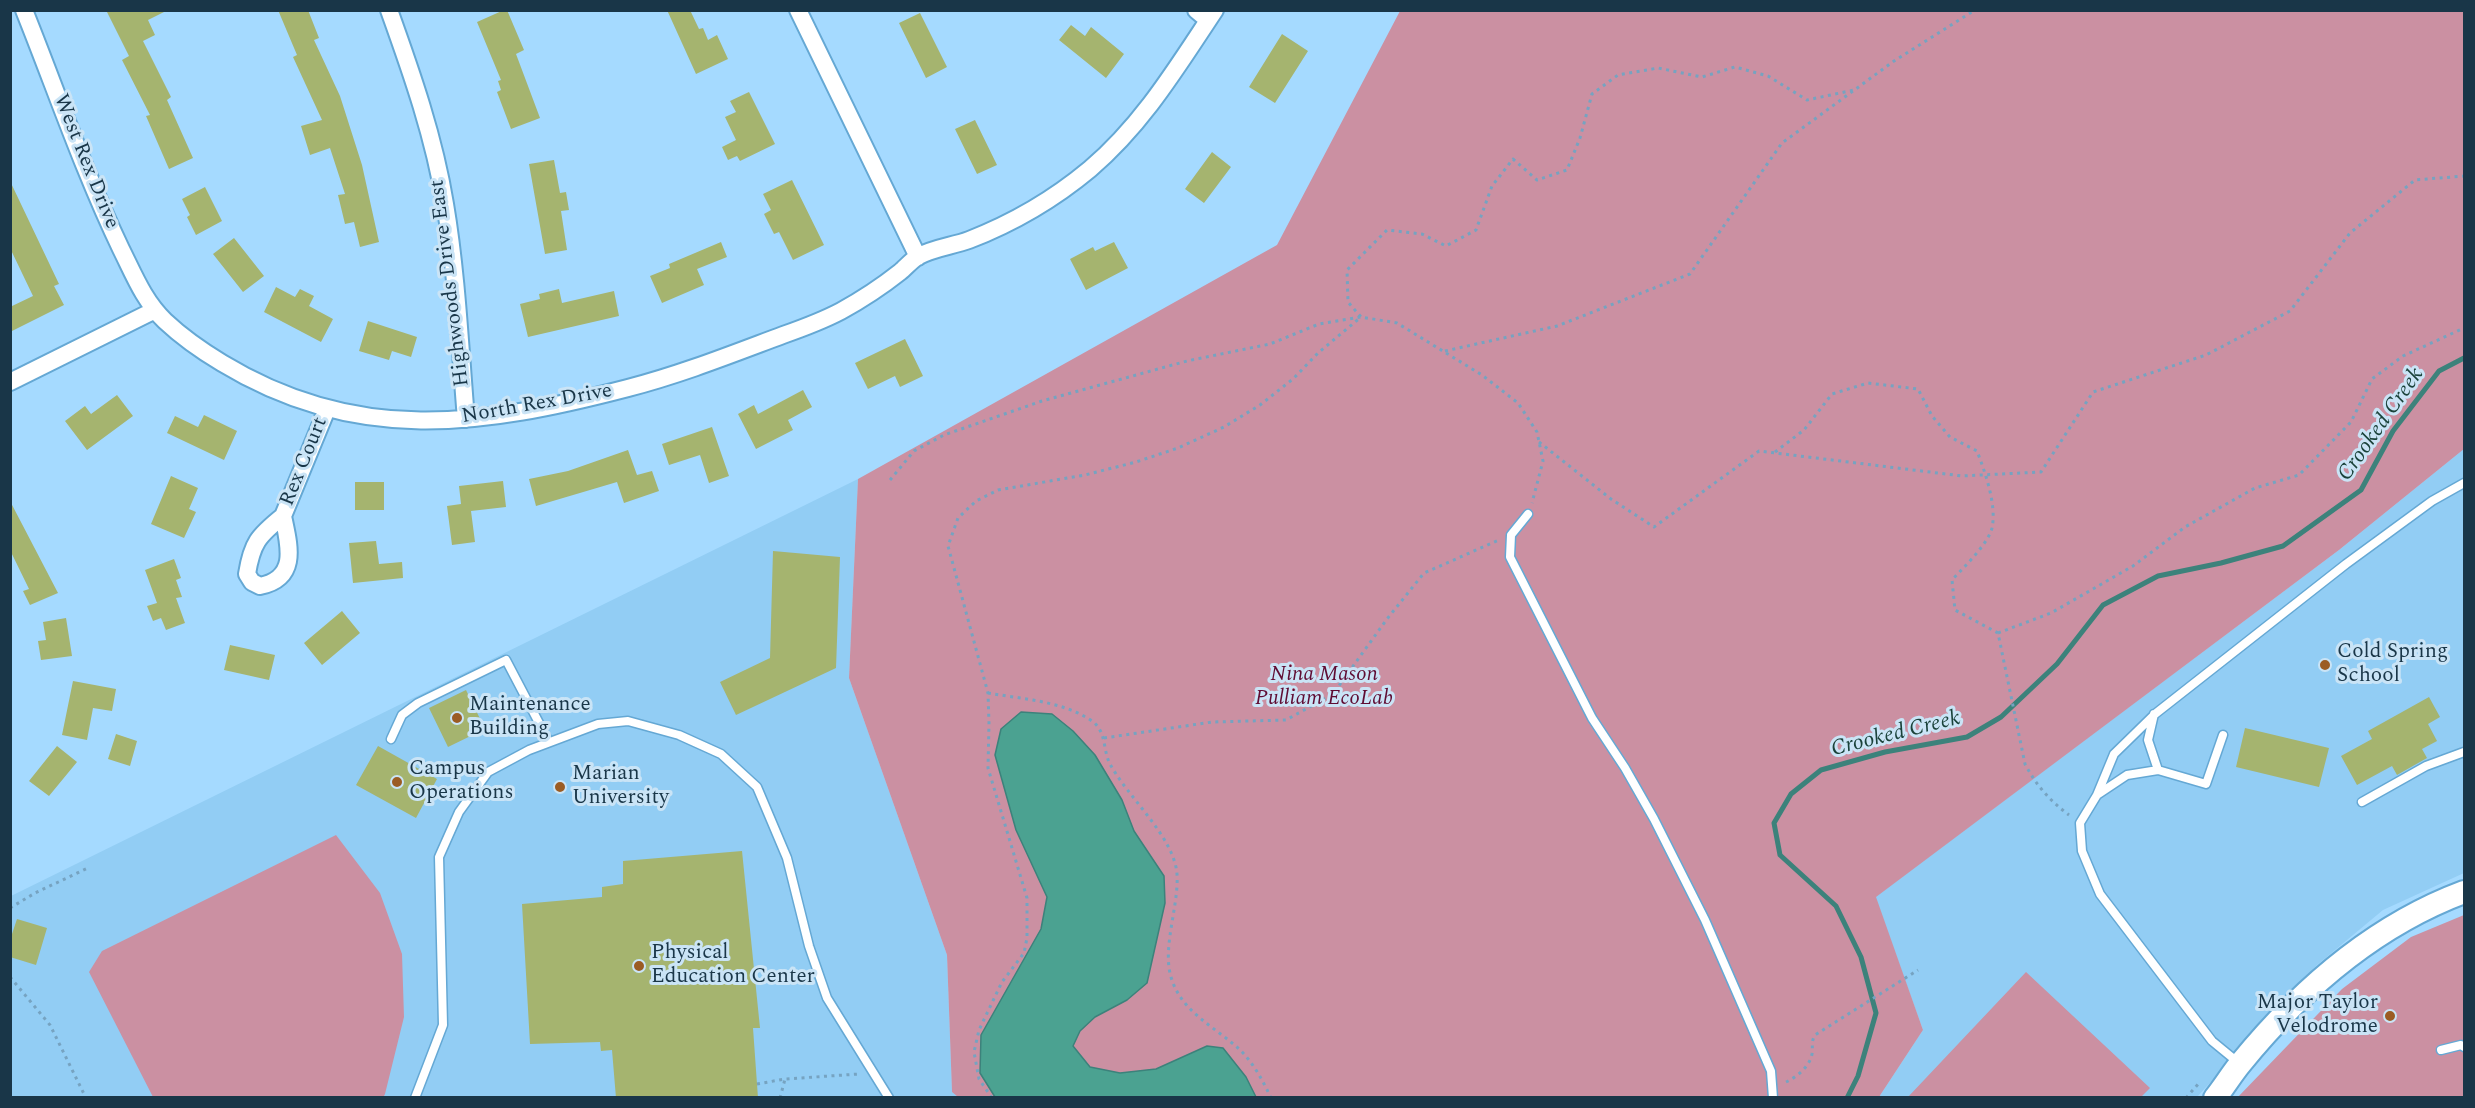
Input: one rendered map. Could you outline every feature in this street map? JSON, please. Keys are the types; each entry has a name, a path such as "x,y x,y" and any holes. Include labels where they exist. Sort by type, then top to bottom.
{"street":[{"name":"West Rex Drive","path":"24,10 104,213 143,294 155,310"},
{"name":"Highwoods Drive East","path":"389,10 427,124 445,204 466,419"},
{"path":"798,10 918,257"},
{"name":"North Rex Drive","path":"155,310 170,326 246,377 302,402 369,418 395,421 466,419 595,397 711,363 808,326 840,311 877,289 918,257 968,240 1009,222 1053,196 1088,170 1143,115 1206,14"},
{"path":"10,382 155,310"},
{"name":"Rex Court","path":"283,516 327,409"},
{"path":"2215,1098 2240,1064 2309,989 2349,955 2406,918 2464,892"}],"lane":[{"path":"2240,1064 2212,1041 2100,894 2082,851 2080,823 2097,795 2114,754 2155,714 2346,564 2432,501 2464,483"},
{"path":"1528,514 1511,535 1510,557 1592,718 1625,768 1654,819 1700,910 1771,1071 1773,1093"},
{"path":"391,739 402,715 418,703 506,660 549,742"},
{"path":"2155,714 2148,740 2158,770"},
{"path":"414,1098 443,1025 439,857 459,812 488,772 529,750 598,724 628,721 679,735 721,754 757,787 787,858 809,946 827,998 889,1098"},
{"path":"2097,795 2127,775 2158,770 2206,784 2223,735"},
{"path":"2362,802 2426,766 2464,752"},
{"path":"2441,1050 2461,1044 2464,1047"}],"path":[{"path":"1443,351 1557,326 1690,274 1782,143 1894,61 1975,10"},
{"path":"1361,317 1348,302 1347,270 1387,230 1422,234 1446,246 1476,230 1492,186 1513,159 1537,180 1567,170 1580,138 1592,94 1618,75 1658,68 1702,77 1735,67 1768,76 1807,100 1854,90"},
{"path":"1539,442 1611,499 1654,527 1759,451 1962,476 2041,472 2093,392 2206,355 2289,311 2350,233 2415,180 2464,176"},
{"path":"992,1098 979,1078 975,1052 979,1030 1002,982 1024,953 1027,938 1028,898 988,768 988,693 948,546 958,518 976,501 998,490 1085,475 1136,462 1179,448 1224,427 1260,405 1293,380 1318,353 1361,317"},
{"path":"890,480 914,451 944,435 1042,401 1187,361 1270,344 1319,324 1361,317 1397,322 1482,375 1518,403 1537,432 1543,461 1528,514"},
{"path":"1773,453 1804,430 1832,394 1868,383 1918,389 1932,416 1950,437 1977,451 1986,474 1992,529 1981,547 1953,580 1955,610 1998,633 2051,613 2133,566 2185,527 2255,489 2299,476 2351,422 2372,379 2403,356 2464,328"},
{"path":"1104,738 1212,722 1286,720 1333,694 1387,619 1424,573 1511,535"},
{"path":"1998,633 2025,764 2033,779 2053,803 2080,823"},
{"path":"988,693 1071,710 1094,723 1104,738 1109,760 1167,844 1177,871 1177,898 1170,948 1171,976 1182,1001 1240,1050 1262,1078 1271,1098"},
{"path":"10,908 90,867"},
{"path":"1773,1093 1800,1073 1812,1055 1812,1038 1815,1035 1918,970"},
{"path":"10,977 50,1025 86,1098"},
{"path":"757,1084 785,1079 861,1074 864,1080"},
{"path":"780,1098 785,1079"}],"shaded area":[{"name":"Cold Spring School","path":"2464,449 2464,873 2383,910 2317,965 2197,1097 1879,1097 1923,1030 1875,897 2339,550"},
{"name":"Marian University","path":"858,479 849,678 947,955 952,1092 958,1097 11,1098 11,896"},
{"path":"1021,712 1052,714 1073,731 1095,755 1122,800 1134,831 1164,876 1165,903 1147,983 1127,1000 1095,1017 1080,1031 1073,1046 1090,1067 1120,1073 1156,1069 1207,1046 1223,1048 1246,1077 1256,1097 995,1097 980,1073 981,1035 1041,929 1047,897 1016,830 995,755 1001,729"}],"green space":[{"name":"Nina Mason Pulliam EcoLab","path":"1400,11 2464,11 2464,449 2339,550 1876,897 1923,1030 1879,1097 958,1097 952,1092 947,955 849,678 858,479 1277,245"},
{"path":"336,835 380,893 402,954 404,1017 383,1098 153,1097 89,972 102,951"},
{"name":"Major Taylor Velodrome","path":"2464,915 2464,1097 2237,1098 2342,989 2411,937"},
{"path":"2026,972 2150,1088 2141,1097 1908,1097"}],"building":[{"path":"106,10 168,10 148,20 155,35 143,41 171,97 167,100 193,158 169,169 146,116 150,115 122,60 129,56"},
{"path":"278,10 308,10 319,38 314,40 340,96 362,165 379,242 360,247 354,222 345,224 338,195 345,194 330,148 310,155 301,126 322,120 293,57 297,55"},
{"path":"507,10 524,50 516,54 540,118 511,129 497,92 501,90 498,81 501,80 477,22"},
{"path":"667,10 690,10 699,29 703,28 708,40 717,35 728,59 696,74"},
{"path":"920,13 947,67 926,78 899,23"},
{"path":"1071,25 1085,36 1091,27 1124,54 1106,78 1059,40"},
{"path":"1282,34 1308,51 1275,103 1249,87"},
{"path":"749,92 775,144 740,161 737,156 728,160 722,147 736,140 725,117 736,112 730,101"},
{"path":"975,120 997,165 977,174 955,129"},
{"path":"1212,152 1231,167 1204,203 1185,189"},
{"path":"554,160 560,193 566,192 569,210 561,211 567,250 545,254 529,164"},
{"path":"792,180 824,245 793,260 779,232 774,234 764,214 771,210 763,194"},
{"path":"10,181 59,284 54,286 64,305 10,332 10,307 33,296 10,248"},
{"path":"205,187 222,221 196,235 187,217 190,215 182,199"},
{"path":"234,238 264,276 243,292 213,254"},
{"path":"721,242 727,257 697,269 704,285 662,303 650,276 670,268 669,264"},
{"path":"1114,242 1128,268 1086,290 1070,259 1093,247 1095,251"},
{"path":"276,287 295,297 300,289 314,296 309,306 333,319 321,342 264,312"},
{"path":"559,289 562,303 614,291 619,316 528,337 520,304 540,299 539,294"},
{"path":"368,321 417,337 411,357 392,351 389,360 359,351"},
{"path":"905,339 923,376 900,387 895,376 868,389 855,363"},
{"path":"803,390 812,407 788,420 793,430 756,449 738,414 754,405 758,414"},
{"path":"117,395 133,416 87,450 65,421 85,406 91,414"},
{"path":"204,415 237,431 224,460 167,433 175,416 198,427"},
{"path":"712,427 729,476 709,483 700,455 669,465 662,444"},
{"path":"628,450 637,475 652,471 659,491 624,503 617,482 536,506 529,479 568,471"},
{"path":"171,476 198,488 189,509 196,512 184,538 151,524"},
{"path":"503,481 506,507 471,511 475,542 452,545 447,506 461,504 459,486"},
{"path":"355,482 384,482 384,510 355,510"},
{"path":"10,501 58,593 30,605 23,591 29,589 10,550"},
{"path":"376,541 379,564 402,562 403,578 353,583 349,543"},
{"path":"773,551 840,557 836,668 736,715 720,682 770,658"},
{"path":"174,559 181,578 176,580 182,597 176,598 185,623 166,630 161,618 153,621 147,606 157,603 145,570"},
{"path":"342,611 360,633 322,665 304,643"},
{"path":"66,618 72,656 41,660 38,641 46,640 43,622"},
{"path":"230,645 275,655 269,680 224,670"},
{"path":"73,681 116,689 112,711 93,708 87,740 62,735"},
{"name":"Maintenance Building","path":"466,690 485,729 448,747 429,708"},
{"path":"2429,697 2440,717 2428,724 2437,741 2422,749 2427,758 2397,775 2392,766 2357,785 2341,756 2372,739 2368,731"},
{"path":"2245,728 2329,748 2319,787 2236,767"},
{"path":"116,734 137,741 130,766 108,759"},
{"path":"57,746 77,762 49,796 29,781"},
{"name":"Campus Operations","path":"378,746 437,779 416,818 356,785"},
{"name":"Physical Education Center","path":"742,851 760,1028 753,1028 758,1098 616,1098 612,1050 601,1051 600,1042 530,1044 522,904 602,897 602,887 623,884 623,861"},
{"path":"17,919 47,928 36,965 10,957 10,940"}],"waterway":[{"name":"Crooked Creek","path":"1847,1098 1858,1076 1876,1013 1861,957 1836,906 1780,855 1774,823 1791,794 1821,770 1885,752 1967,737 2001,717 2057,664 2103,605 2158,576 2221,563 2283,546 2361,490 2393,431 2439,371 2464,358"}],"place":[{"name":"Cold Spring School","path":"2325,665"},
{"name":"Maintenance Building","path":"457,718"},
{"name":"Campus Operations","path":"397,782"},
{"name":"Marian University","path":"560,787"},
{"name":"Physical Education Center","path":"639,966"},
{"name":"Major Taylor Velodrome","path":"2390,1016"}]}
